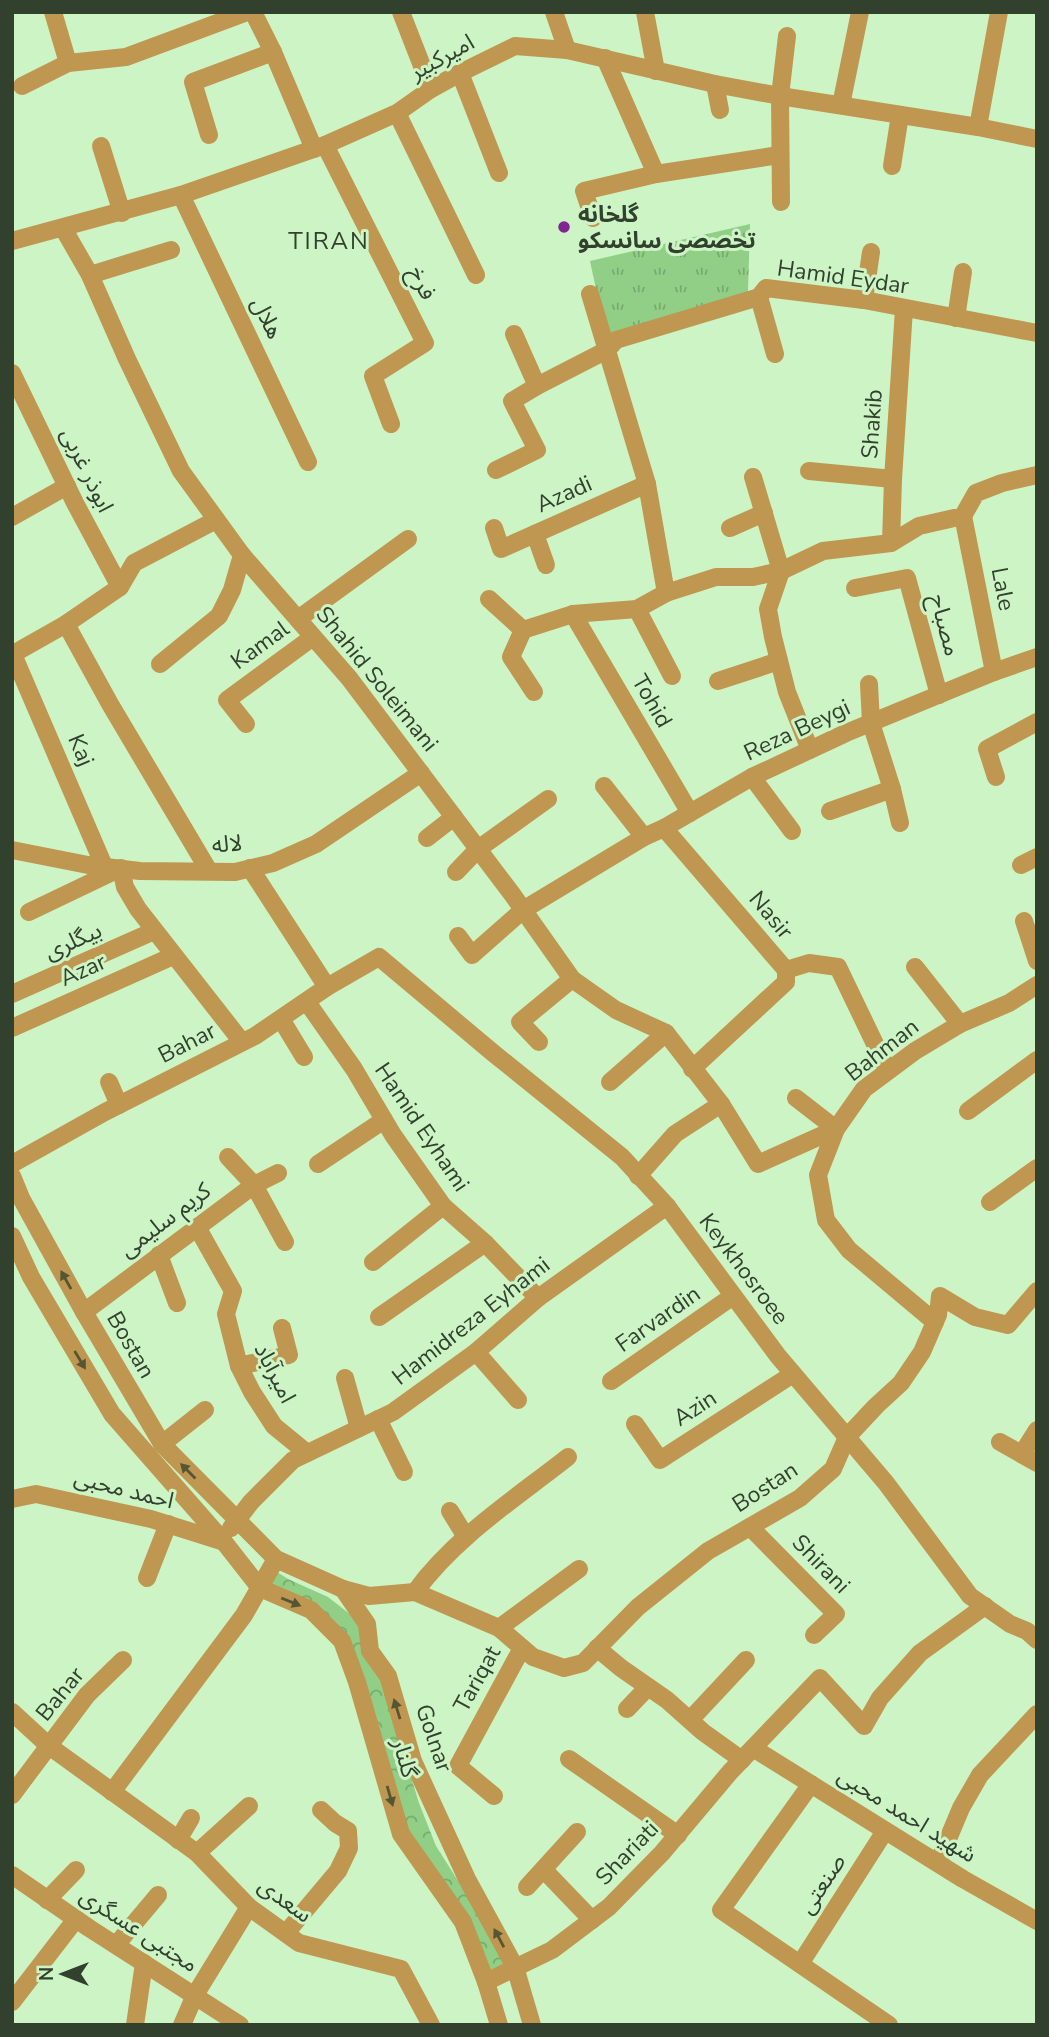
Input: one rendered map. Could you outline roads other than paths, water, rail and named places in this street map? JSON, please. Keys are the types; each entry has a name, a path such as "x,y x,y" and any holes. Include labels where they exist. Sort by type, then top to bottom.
{"street":[{"path":"53,12 68,63"},
{"path":"22,86 68,63 126,57 247,12"},
{"path":"253,12 319,147"},
{"path":"401,12 431,89"},
{"path":"554,12 567,50"},
{"path":"645,12 656,71"},
{"path":"841,106 860,12"},
{"path":"978,127 999,12"},
{"path":"781,202 780,96 788,36"},
{"name":"امیرکبیر","path":"12,241 181,195 319,147 397,113 431,89 515,46 567,50 715,84 1037,138"},
{"path":"209,135 193,82 273,52"},
{"path":"605,58 656,174"},
{"path":"460,73 499,173"},
{"path":"715,84 720,110"},
{"path":"397,113 477,275"},
{"path":"892,166 900,115"},
{"path":"101,146 122,213"},
{"name":"فرخ","path":"319,147 425,343 373,376 391,424"},
{"path":"593,218 584,191 656,174 779,155"},
{"name":"هلال","path":"181,195 308,462"},
{"name":"Shahid Soleimani","path":"62,228 90,275 181,471 242,555 349,678 572,979 616,1010 666,1033 721,1104 758,1164 836,1129"},
{"path":"90,275 171,250"},
{"path":"864,300 871,253"},
{"path":"956,318 963,272"},
{"name":"Hamid Eydar","path":"496,470 537,450 512,401 607,350 616,340 759,297 766,288 864,300 1037,333"},
{"path":"590,294 647,484 666,593"},
{"path":"759,297 775,354"},
{"name":"Shakib","path":"891,542 892,479 904,309"},
{"path":"514,334 537,386"},
{"name":"ابوذر غربی","path":"12,373 120,587"},
{"path":"810,471 892,479"},
{"path":"534,692 511,657 523,630 573,614 637,609 666,593 716,577 753,577 781,570 823,551 891,542 919,526 963,516 976,493 1002,483 1037,475"},
{"path":"753,477 781,570 768,609 788,692 810,750"},
{"name":"Azadi","path":"494,528 501,549 647,484"},
{"path":"12,517 67,486"},
{"path":"730,528 764,513"},
{"name":"Lale","path":"963,516 994,672"},
{"path":"13,653 66,624 120,587 134,563 216,520"},
{"path":"535,534 547,565"},
{"path":"298,619 408,539"},
{"path":"160,664 219,616 232,590 242,555"},
{"name":"مصباح","path":"855,588 907,578 939,695"},
{"path":"489,599 523,630"},
{"path":"637,609 672,676"},
{"name":"Tohid","path":"573,614 690,813"},
{"path":"66,624 110,705 209,871"},
{"name":"Kamal","path":"246,724 227,700 313,637"},
{"name":"Kaj","path":"13,653 113,867 154,931 242,1042"},
{"name":"Reza Beygi","path":"458,936 472,956 523,910 644,836 664,828 752,777 870,723 1037,657"},
{"path":"718,681 779,661"},
{"path":"869,684 870,723 892,789 900,823"},
{"path":"996,777 987,749 1037,722"},
{"name":"لاله","path":"12,850 140,871 235,872 273,863 316,844 421,773"},
{"path":"752,777 792,831"},
{"path":"604,786 644,836"},
{"path":"830,811 892,789"},
{"path":"456,872 478,849 548,799"},
{"path":"427,838 454,817"},
{"name":"Nasir","path":"664,828 786,970 810,963 838,967 888,1071"},
{"path":"29,912 113,867"},
{"path":"250,869 327,987"},
{"path":"1024,921 1037,961"},
{"name":"بیگلری","path":"12,994 154,931"},
{"name":"Azar","path":"12,1028 173,956"},
{"name":"Bahar","path":"12,1164 242,1042 379,957"},
{"name":"Keykhosroee","path":"379,957 622,1157 667,1206 793,1374 886,1483 970,1596 1037,1640"},
{"path":"915,967 960,1024"},
{"path":"692,1069 786,982 786,970"},
{"path":"539,1042 520,1022 572,979"},
{"name":"Bahman","path":"935,1322 849,1250 826,1220 818,1175 836,1129 864,1089 915,1051 960,1024 1009,1003 1037,985"},
{"name":"Hamid Eyhami","path":"307,1002 443,1206 485,1243 538,1298"},
{"path":"281,1019 304,1057"},
{"path":"610,1082 666,1033"},
{"path":"968,1111 1037,1060"},
{"path":"109,1082 119,1105"},
{"path":"796,1098 836,1129"},
{"path":"638,1176 675,1134 721,1104"},
{"path":"318,1164 384,1120"},
{"path":"228,1157 254,1185 285,1242"},
{"path":"990,1202 1037,1168"},
{"name":"کریم سلیمی","path":"84,1312 254,1185 278,1173"},
{"name":"Bostan","path":"12,1176 21,1198 84,1312 162,1444 237,1518"},
{"path":"373,1262 443,1206"},
{"name":"Hamidreza Eyhami","path":"224,1542 237,1518 293,1460 393,1412 477,1352 538,1298 667,1206"},
{"name":"امیرآباد","path":"197,1227 233,1291 226,1314 239,1366 274,1426 307,1453"},
{"path":"12,1236 31,1277 112,1414 224,1542"},
{"path":"379,1317 485,1243"},
{"path":"159,1255 177,1303"},
{"name":"Bostan","path":"522,1648 533,1657 564,1668 583,1663 638,1607 708,1551 800,1498 833,1469 847,1437 901,1383 922,1352 938,1315 940,1296 975,1317 1008,1325 1037,1291"},
{"name":"Farvardin","path":"611,1381 733,1296"},
{"path":"239,1366 289,1355 282,1328"},
{"path":"477,1352 518,1400"},
{"name":"Azin","path":"635,1424 660,1460 793,1374"},
{"path":"345,1378 359,1428"},
{"path":"162,1444 205,1410"},
{"path":"378,1419 404,1472"},
{"path":"1000,1442 1029,1459 1037,1430"},
{"path":"415,1592 466,1537 568,1457"},
{"name":"احمد محبی","path":"12,1499 36,1494 151,1518 224,1542"},
{"path":"450,1511 466,1537"},
{"path":"237,1518 276,1559 343,1588 369,1596 415,1592 499,1628 522,1648"},
{"path":"147,1578 168,1524"},
{"name":"Shirani","path":"750,1527 836,1614 814,1635"},
{"name":"گلنار","path":"224,1542 260,1588 311,1610 342,1641 358,1682 401,1834 463,1922 499,2025"},
{"path":"112,1792 244,1615 276,1559"},
{"path":"499,1628 579,1569"},
{"name":"Golnar","path":"343,1588 367,1624 370,1651 387,1676 413,1761 467,1879 514,1967 532,2025"},
{"name":"Shariati","path":"486,1982 552,1950 609,1907 662,1853 748,1754 820,1678 864,1726 880,1698 920,1653 985,1606"},
{"name":"Tariqat","path":"494,1796 458,1766 522,1648"},
{"name":"شهید احمد محبی","path":"597,1648 690,1720 748,1754 811,1784 1037,1921"},
{"name":"Bahar","path":"12,1795 87,1695 123,1660"},
{"path":"690,1720 746,1660"},
{"path":"627,1709 648,1687"},
{"name":"سعدی","path":"12,1712 49,1746 197,1853 249,1907 299,1943 401,1969 431,2025"},
{"path":"938,1863 961,1808 980,1775 1037,1714"},
{"path":"569,1759 678,1835"},
{"path":"811,1784 721,1910 800,1964 866,2018 889,2025"},
{"path":"197,1853 249,1806"},
{"path":"286,1933 338,1871 349,1849 348,1831 321,1810"},
{"path":"178,1840 191,1818"},
{"name":"صنعتی","path":"800,1964 885,1831"},
{"path":"527,1887 578,1832"},
{"path":"47,1900 76,1870"},
{"path":"544,1870 592,1920"},
{"name":"مجتبی عسگری","path":"15,1882 240,2025"},
{"path":"116,1945 158,1895"},
{"path":"182,2025 195,1995 249,1907"},
{"path":"12,2002 76,1919"},
{"path":"135,2025 144,1963"}],"place":[{"name":"گلخانه تخصصی سانسکو","path":"564,227"}],"district":[{"name":"TIRAN","path":"329,241"}]}
